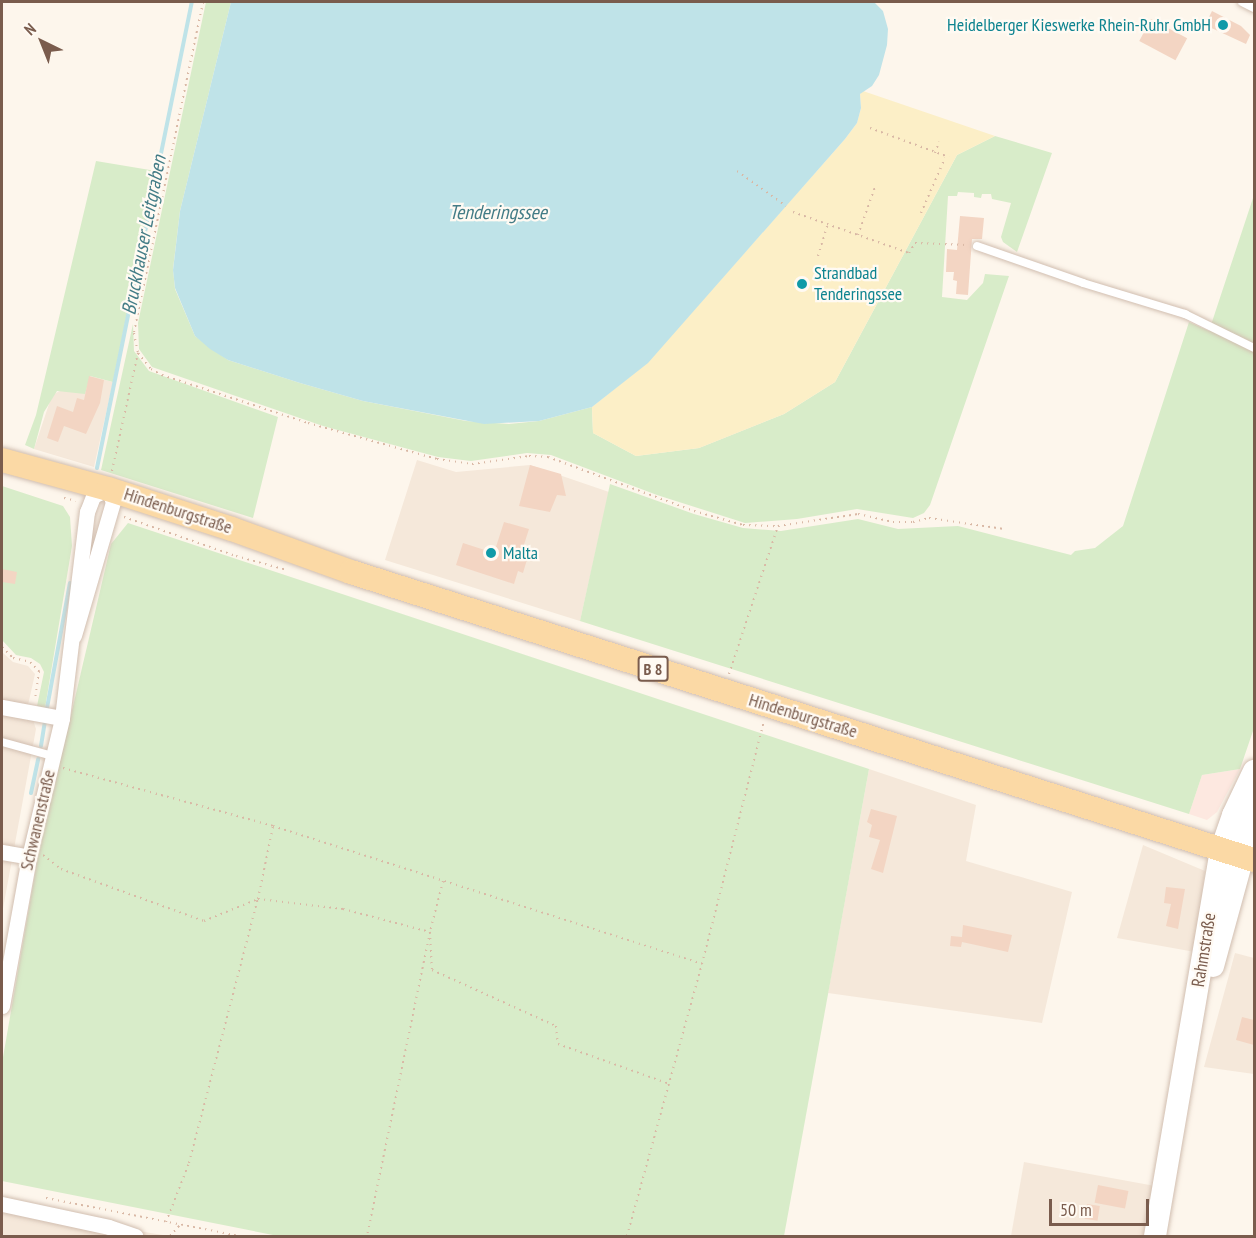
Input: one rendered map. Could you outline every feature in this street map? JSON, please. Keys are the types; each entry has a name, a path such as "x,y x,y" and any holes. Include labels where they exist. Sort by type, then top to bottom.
{"main road":[{"name":"Hindenburgstraße","path":"2,461 104,495 232,529 351,572 1240,855"},
{"path":"1240,855 1233,815 1254,771"},
{"path":"1240,855 1254,792"},
{"name":"Rahmstraße","path":"1155,1236 1189,1051 1204,945 1240,855"}],"street":[{"name":"Schwanenstraße","path":"2,1006 29,857 62,718 74,635 87,512 104,495"},
{"name":"Schwanenstraße","path":"74,635 104,495"},
{"path":"2,707 62,718"},
{"path":"2,852 29,857"},
{"path":"2,1204 109,1227 135,1236"}],"lane":[{"path":"1242,2 1254,8"},
{"path":"976,246 1083,283 1185,314 1254,348"},
{"path":"2,742 52,761"}],"path":[{"path":"104,495 138,353 134,333 203,2"},
{"path":"870,128 947,157 921,213"},
{"path":"935,153 939,142"},
{"path":"737,171 786,206"},
{"path":"858,235 875,187"},
{"path":"793,212 909,253 915,243 976,246"},
{"path":"818,256 828,224"},
{"path":"138,353 151,369 162,375 308,423 437,459 472,464 529,456 548,457 694,511 743,525 778,526 858,514 893,522 939,519 1004,529"},
{"path":"723,692 778,526"},
{"path":"2,647 13,658 30,662 39,671 33,713"},
{"path":"627,1236 702,964 768,705"},
{"path":"52,761 273,826 702,964"},
{"path":"166,1222 189,1163 258,899 273,826"},
{"path":"29,857 41,854 61,868 204,921 258,899 343,909 430,932"},
{"path":"367,1236 430,932 443,881"},
{"path":"430,932 432,970 556,1026 558,1044 670,1084"},
{"path":"45,1198 240,1236"},
{"path":"170,1236 181,1225"}],"shaded area":[{"path":"89,376 113,382 94,467 34,449 52,395"},
{"path":"417,460 456,472 530,465 609,492 580,621 385,560"},
{"path":"2,652 13,662 28,666 35,674 28,705 36,729 2,914"},
{"path":"869,769 976,805 966,861 1072,892 1042,1023 828,993"},
{"path":"1240,769 1217,812 1207,820 1189,814 1202,775"},
{"path":"1143,845 1205,871 1195,952 1117,938"},
{"path":"1235,953 1254,958 1254,1074 1204,1067"},
{"path":"1024,1162 1155,1186 1147,1236 1011,1236"},
{"path":"2,1209 169,1236 2,1236"}],"green space":[{"path":"206,2 231,2 180,211 173,269 175,289 195,336 228,360 300,383 363,401 466,421 509,424 539,421 592,407 593,433 636,456 699,448 784,414 835,382 957,155 995,136 1052,153 1017,252 1003,242 1001,237 1011,203 992,199 991,194 982,194 981,198 974,197 974,193 958,192 957,196 948,196 942,297 967,300 983,283 985,274 1009,276 930,505 924,513 913,518 857,509 797,519 745,523 657,495 551,455 527,453 471,461 438,457 323,426 152,367 139,349 138,323"},
{"path":"96,161 156,171 113,382 90,376 85,394 57,391 44,412 34,449 25,445 36,415"},
{"path":"1254,195 1254,728 1240,769 1202,775 1189,814 580,621 610,484 694,514 743,528 781,531 858,519 898,529 958,526 1071,555 1075,551 1095,548 1123,526 1189,322 1209,331"},
{"path":"133,324 134,351 149,371 278,417 253,518 101,470"},
{"path":"2,486 63,506 70,517 72,546 45,708 37,706 44,672 40,664 31,658 16,655 2,640"},
{"path":"128,523 869,769 784,1236 278,1236 2,1181 2,1063 38,856 111,544"}],"sand":[{"name":"Strandbad Tenderingssee","path":"863,91 995,136 957,155 835,382 784,414 699,448 636,456 593,433 592,407 648,362 845,139 857,123 861,108 860,94"}],"water":[{"name":"Tenderingssee","path":"231,2 874,2 883,11 888,29 887,45 879,75 872,86 860,94 861,108 857,123 648,363 592,407 539,421 484,424 363,401 300,383 228,360 195,336 175,288 173,270 180,211"}],"building":[{"name":"Heidelberger Kieswerke Rhein-Ruhr GmbH","path":"1212,11 1241,26 1250,35 1246,44 1205,25"},
{"path":"1151,19 1187,38 1175,60 1139,41"},
{"path":"960,216 984,218 982,239 972,239 968,295 956,294 957,281 953,280 954,272 946,272 947,249 957,250"},
{"path":"89,376 104,380 100,403 86,434 64,426 58,442 47,438 57,406 73,412 77,398 84,400"},
{"path":"530,465 561,474 566,496 557,495 550,512 519,506"},
{"name":"Malta","path":"504,522 529,529 521,554 528,556 523,573 518,571 514,584 456,565 463,543 494,553"},
{"path":"2,569 17,572 15,584 2,582"},
{"path":"871,809 897,816 883,873 871,869 880,840 869,837 872,825 867,822"},
{"path":"1166,887 1185,889 1178,929 1166,926 1171,904 1164,903"},
{"path":"963,925 1012,935 1008,952 962,942 961,947 950,946 951,936 962,937"},
{"path":"1242,1017 1254,1020 1254,1045 1236,1040"},
{"path":"1098,1185 1128,1191 1125,1209 1095,1203"},
{"path":"1087,1204 1100,1206 1097,1221 1085,1219"}],"waterway":[{"name":"Bruckhauser Leitgraben","path":"97,468 192,2"},
{"name":"Bruckhauser Leitgraben","path":"47,708 70,583"},
{"name":"Bruckhauser Leitgraben","path":"41,746 45,720"},
{"name":"Bruckhauser Leitgraben","path":"31,793 38,759"}],"place":[{"name":"Heidelberger Kieswerke Rhein-Ruhr GmbH","path":"1223,25"},
{"name":"Strandbad Tenderingssee","path":"802,284"},
{"name":"Malta","path":"491,553"}]}
